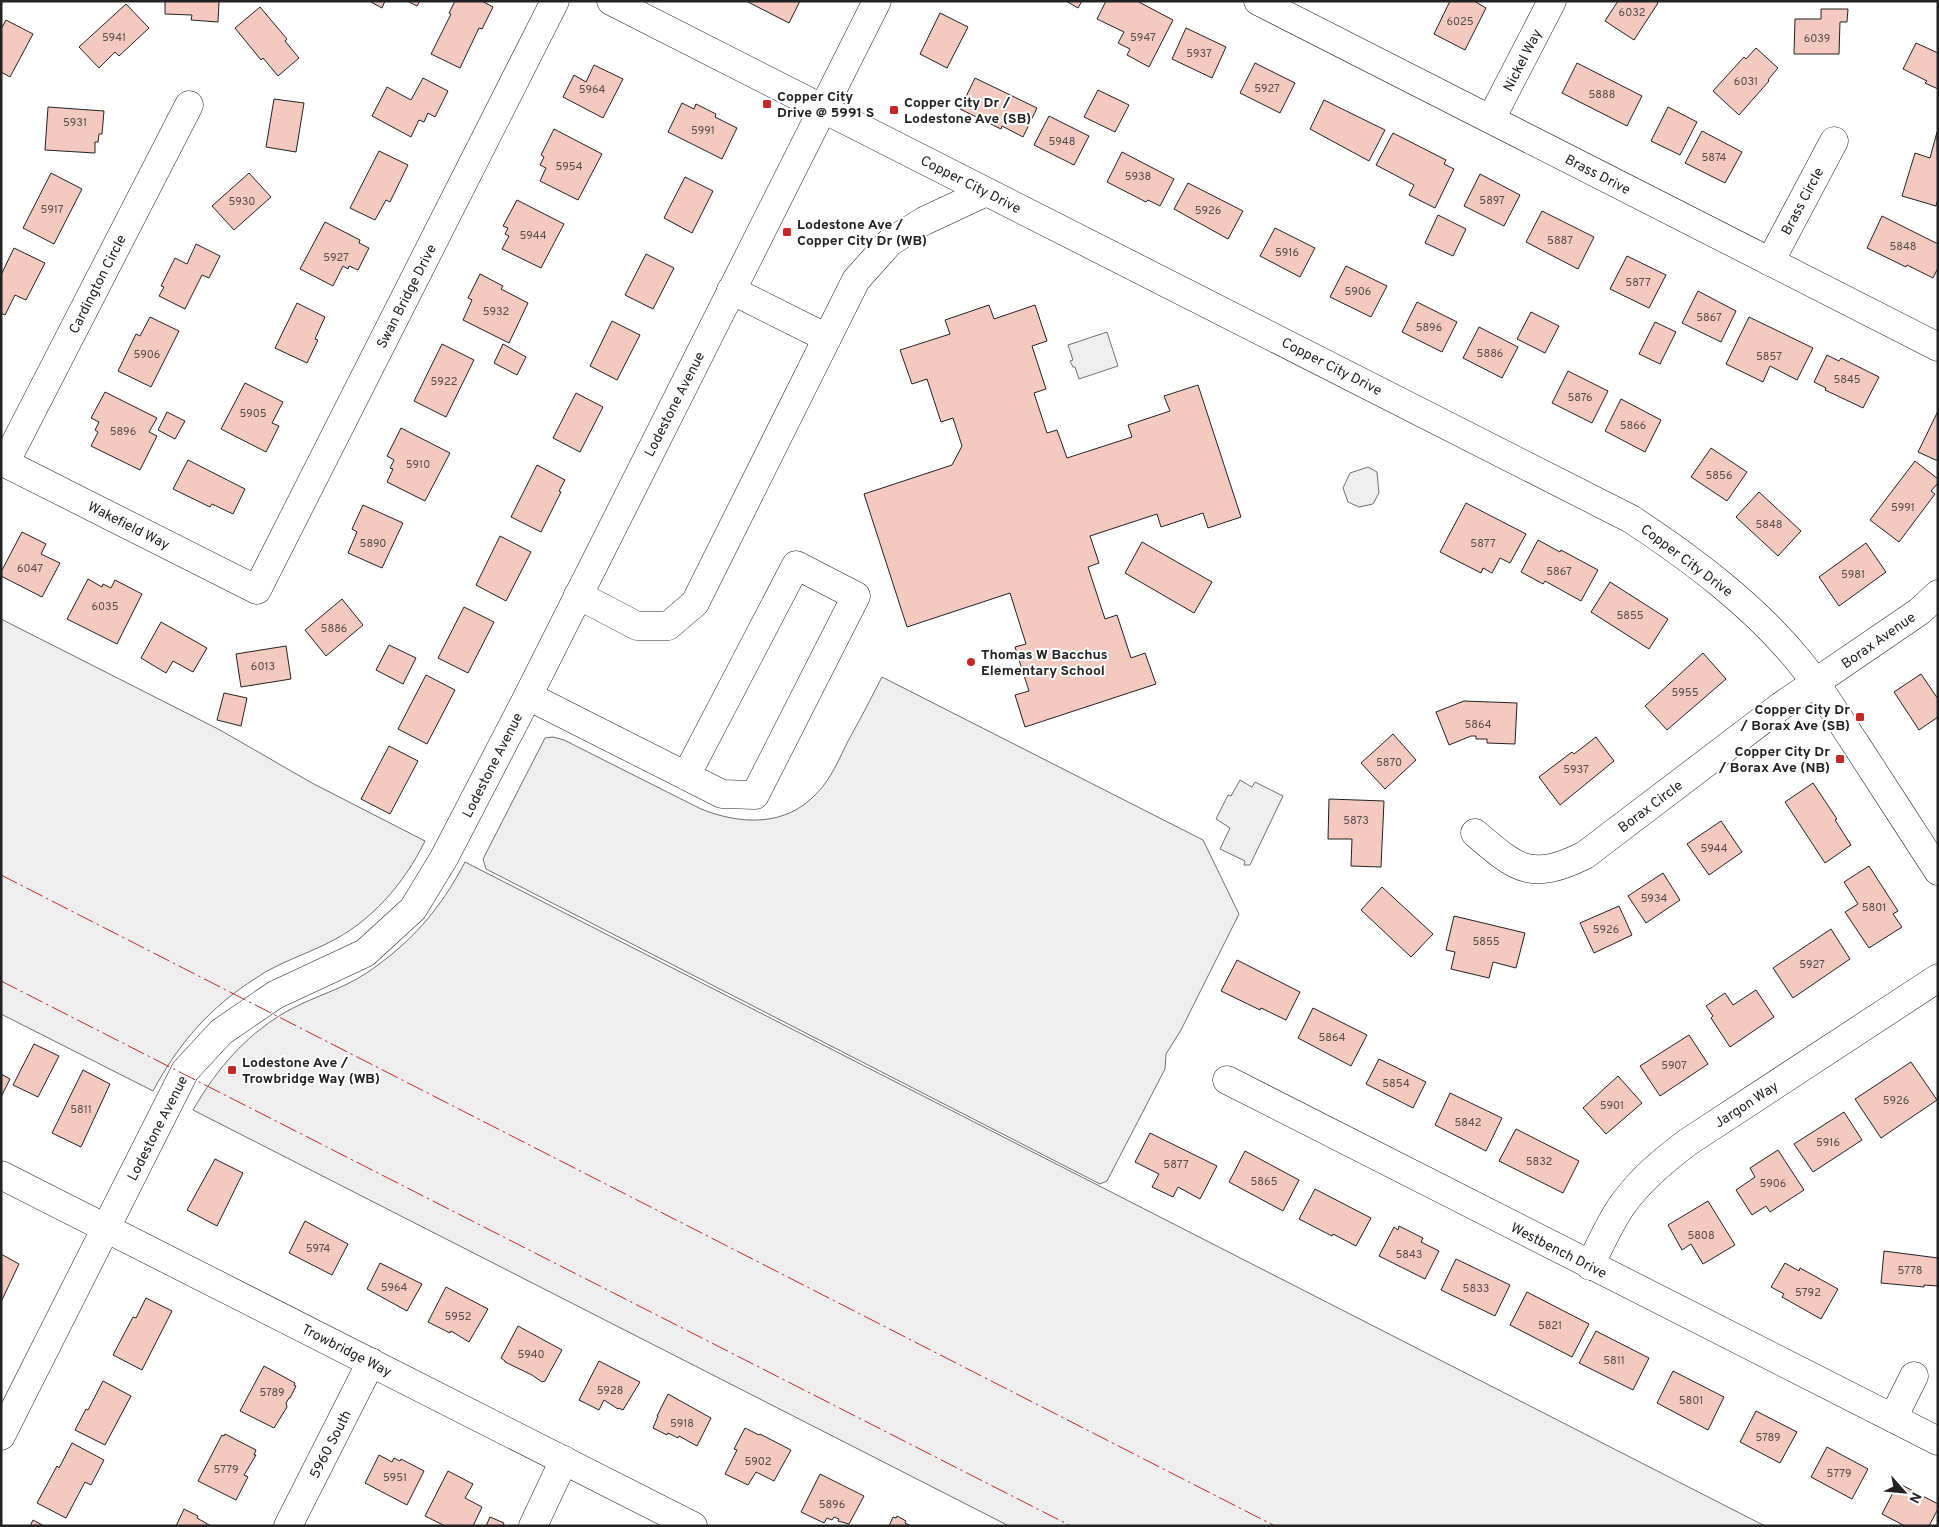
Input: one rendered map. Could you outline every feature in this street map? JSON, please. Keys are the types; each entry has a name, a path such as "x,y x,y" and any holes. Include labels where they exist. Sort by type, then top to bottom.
{"street":[{"name":"Swan Bridge Drive","path":"257,590 555,1"},
{"name":"Copper City Drive","path":"611,1 1632,519 1694,562 1729,591 1775,635 1815,683 1938,870"},
{"name":"Lodestone Avenue","path":"1,1436 186,1071 221,1032 275,995 365,954 413,909 444,858 528,696 877,1"},
{"name":"Brass Drive","path":"1258,1 1938,347"},
{"name":"Nickel Way","path":"1491,119 1552,1"},
{"name":"Cardington Circle","path":"3,462 189,105"},
{"name":"Brass Circle","path":"1770,262 1834,141"},
{"path":"578,595 637,626 668,626 695,602 856,280 890,242 924,221 986,192"},
{"path":"731,290 827,338"},
{"name":"Wakefield Way","path":"3,462 257,590"},
{"path":"528,696 686,776 722,794 755,795 856,596 796,565 686,776"},
{"name":"Borax Avenue","path":"1815,683 1920,611 1938,594"},
{"name":"Borax Circle","path":"1475,833 1505,859 1518,866 1543,870 1565,866 1585,855 1781,706 1815,683"},
{"name":"Jargon Way","path":"1590,1266 1623,1204 1661,1162 1688,1142 1938,978"},
{"name":"Westbench Drive","path":"1227,1080 1590,1266 1938,1441"},
{"name":"Trowbridge Way","path":"1,1175 693,1526"},
{"name":"5960 South","path":"288,1526 371,1362"},
{"path":"1893,1418 1914,1376"},
{"path":"533,1526 564,1460"}],"shaded area":[{"path":"1107,332 1118,366 1079,379 1075,367 1073,367 1070,361 1073,360 1068,345"},
{"path":"1368,467 1377,472 1379,493 1373,504 1359,507 1348,502 1343,488 1350,473"},
{"path":"1,619 220,730 312,783 425,841 417,857 396,887 372,913 344,934 328,943 264,973 239,990 210,1014 173,1057 153,1091 1,1014"},
{"path":"882,677 1203,840 1239,914 1181,1030 1166,1054 1165,1069 1107,1181 1100,1184 486,869 483,859 545,738 553,737 564,740 701,809 732,818 762,820 791,812 805,804 817,793 834,769"},
{"path":"1240,780 1252,787 1255,782 1283,796 1250,865 1244,865 1245,861 1220,849 1230,828 1216,819 1228,795 1231,796"},
{"path":"465,862 1765,1526 1009,1526 193,1110 224,1065 248,1039 262,1028 293,1008 365,974 396,951 434,911"}],"building":[{"path":"165,1 219,1 218,22 191,20 192,15 165,14"},
{"path":"369,1 385,1 382,8"},
{"path":"407,1 420,1 417,6"},
{"path":"455,1 482,1 493,7 482,29 479,28 460,68 431,54 451,14 449,13"},
{"path":"746,1 800,1 789,23"},
{"path":"1066,1 1082,1 1078,8"},
{"path":"1106,1 1137,1 1173,20 1149,67 1127,55 1130,49 1118,43 1124,32 1097,19"},
{"path":"1450,1 1474,1 1486,8 1465,50 1434,34"},
{"path":"1618,1 1656,1 1658,3 1634,40 1605,21"},
{"path":"126,4 149,28 119,56 115,52 99,68 79,47"},
{"path":"260,7 287,39 285,41 299,58 278,76 263,58 261,60 235,28"},
{"path":"1821,9 1848,9 1847,22 1840,22 1839,54 1794,54 1795,19 1821,19"},
{"path":"940,13 968,27 947,68 920,54"},
{"path":"6,20 33,34 10,77 1,72 1,29"},
{"path":"1186,28 1226,47 1212,78 1172,59"},
{"path":"1916,43 1938,53 1938,89 1903,69"},
{"path":"1756,48 1778,68 1739,115 1713,91 1744,57 1746,59"},
{"path":"1255,63 1295,83 1280,113 1240,93"},
{"path":"1577,63 1642,96 1627,126 1562,93"},
{"path":"594,65 623,79 603,118 563,97 574,75 586,82"},
{"path":"423,78 448,91 435,117 428,113 424,122 419,120 411,137 372,116 387,87 411,100"},
{"path":"975,78 1037,108 1023,137 1002,126 1001,129 960,109"},
{"path":"1098,90 1129,105 1115,132 1084,117"},
{"path":"274,99 304,103 296,152 266,147"},
{"path":"1324,100 1385,130 1369,161 1310,129"},
{"path":"682,103 694,109 696,104 716,114 715,117 737,128 722,159 668,132"},
{"path":"48,107 104,111 102,134 99,134 98,142 95,142 95,153 45,150"},
{"path":"1668,107 1697,122 1680,155 1651,141"},
{"path":"1049,116 1089,136 1074,165 1034,145"},
{"path":"554,129 602,154 578,200 540,181 546,168 540,165 544,157 541,155"},
{"path":"1702,131 1742,152 1725,183 1685,163"},
{"path":"1937,132 1938,199 1936,206 1902,196 1915,153 1930,158"},
{"path":"1393,133 1446,160 1444,164 1454,169 1435,208 1409,195 1414,185 1376,165"},
{"path":"379,151 408,165 390,202 386,200 375,220 350,208"},
{"path":"1122,152 1174,179 1160,206 1148,200 1146,202 1107,182"},
{"path":"51,173 82,189 54,244 23,228"},
{"path":"249,173 271,197 234,230 212,206"},
{"path":"1480,174 1520,195 1504,226 1464,206"},
{"path":"685,177 713,191 692,233 664,218"},
{"path":"1188,183 1243,211 1228,239 1174,209"},
{"path":"517,200 564,224 541,268 502,249 509,236 505,234 508,228 503,226"},
{"path":"1542,211 1594,237 1578,269 1526,242"},
{"path":"1438,215 1466,229 1453,256 1425,243"},
{"path":"1882,216 1938,244 1938,268 1933,278 1867,248"},
{"path":"325,222 360,240 359,243 369,248 358,270 349,266 348,269 343,266 333,286 300,269"},
{"path":"1275,228 1315,248 1300,277 1260,256"},
{"path":"196,244 220,256 209,278 202,275 185,309 159,296 164,287 161,286 175,258 187,264"},
{"path":"14,248 45,263 26,300 15,295 5,315 1,313 1,275"},
{"path":"646,254 674,268 653,309 625,295"},
{"path":"1627,256 1666,275 1649,308 1610,289"},
{"path":"1346,266 1387,286 1371,317 1330,297"},
{"path":"480,274 503,286 501,289 528,303 509,343 463,320 472,300 468,298"},
{"path":"1698,291 1736,311 1721,342 1682,323"},
{"path":"1417,302 1457,322 1442,352 1402,332"},
{"path":"297,303 325,317 315,339 318,340 307,363 275,348"},
{"name":"Thomas W Bacchus Elementary School","path":"989,305 994,319 1035,305 1047,341 1032,346 1046,389 1034,393 1047,433 1057,430 1067,458 1132,437 1128,425 1170,411 1164,396 1198,385 1241,517 1208,528 1203,513 1161,527 1157,514 1090,536 1099,563 1088,567 1105,619 1117,615 1131,658 1145,653 1156,684 1025,727 1015,695 1029,691 1015,647 1026,644 1010,593 907,627 864,494 952,465 962,446 953,418 941,422 927,379 912,384 900,350 950,334 945,320"},
{"path":"1531,312 1559,326 1545,353 1517,339"},
{"path":"150,317 179,331 151,387 118,371 136,334 140,336"},
{"path":"1749,317 1813,348 1797,380 1770,366 1763,382 1726,364"},
{"path":"612,321 640,335 617,380 590,366"},
{"path":"1655,322 1676,332 1660,364 1639,354"},
{"path":"1479,327 1518,347 1502,378 1463,358"},
{"path":"442,344 474,360 446,417 414,401"},
{"path":"503,344 526,357 517,375 494,363"},
{"path":"1827,355 1839,361 1841,358 1879,377 1863,408 1825,390 1826,388 1814,382"},
{"path":"1568,371 1608,391 1592,423 1552,403"},
{"path":"245,383 283,402 272,423 279,426 266,452 221,429"},
{"path":"105,392 157,418 149,432 157,436 140,470 91,446 98,432 95,430 99,422 91,418"},
{"path":"576,393 603,407 580,452 553,438"},
{"path":"1621,399 1661,420 1645,452 1605,431"},
{"path":"1938,411 1938,461 1918,452"},
{"path":"167,412 185,421 175,439 158,430"},
{"path":"401,428 450,453 425,501 387,482 393,469 390,468 394,460 387,456"},
{"path":"1711,448 1747,472 1727,501 1691,477"},
{"path":"188,460 245,489 233,514 212,504 210,507 173,489"},
{"path":"1915,461 1938,479 1938,483 1931,491 1935,494 1899,542 1870,520"},
{"path":"537,465 565,480 541,532 511,517"},
{"path":"1759,492 1801,531 1778,556 1736,517"},
{"path":"1466,503 1526,534 1510,563 1500,558 1492,573 1483,568 1481,573 1440,552"},
{"path":"363,505 403,523 382,568 348,553 357,532 352,529"},
{"path":"22,532 46,544 41,554 60,563 42,597 1,576 1,572"},
{"path":"500,536 531,552 506,601 476,585"},
{"path":"1538,540 1598,570 1581,601 1545,581 1543,584 1521,572"},
{"path":"1142,542 1212,582 1194,613 1125,573"},
{"path":"1866,543 1886,572 1839,606 1819,577"},
{"path":"88,579 102,587 103,584 111,588 115,580 142,594 117,644 67,619"},
{"path":"1610,582 1668,619 1649,649 1591,612"},
{"path":"342,599 363,625 326,656 305,630"},
{"path":"464,607 494,622 468,673 438,658"},
{"path":"161,622 207,648 193,672 173,661 166,673 141,658"},
{"path":"389,645 416,658 403,684 376,670"},
{"path":"286,646 291,679 241,687 236,654"},
{"path":"1703,653 1726,679 1667,730 1645,706"},
{"path":"1921,674 1938,699 1938,717 1919,730 1894,692"},
{"path":"426,675 455,690 427,744 398,729"},
{"path":"224,693 247,698 241,726 217,720"},
{"path":"1464,701 1517,703 1515,744 1487,743 1487,739 1476,739 1476,736 1471,736 1449,745 1436,712"},
{"path":"1393,734 1416,760 1385,789 1361,763"},
{"path":"1596,737 1614,761 1560,805 1539,777 1572,752 1574,754"},
{"path":"389,746 418,761 390,814 361,799"},
{"path":"1813,783 1837,819 1835,820 1851,845 1825,863 1785,802"},
{"path":"1329,799 1384,801 1381,867 1351,866 1352,839 1328,839"},
{"path":"1721,821 1742,852 1709,875 1687,844"},
{"path":"1869,866 1898,911 1893,914 1902,927 1869,948 1845,912 1858,904 1844,882"},
{"path":"1663,873 1680,900 1646,923 1628,896"},
{"path":"1382,887 1433,934 1411,957 1361,910"},
{"path":"1619,906 1632,935 1594,953 1580,923"},
{"path":"1454,916 1525,933 1516,968 1493,962 1489,978 1451,969 1455,952 1446,950"},
{"path":"1831,929 1850,959 1793,998 1773,968"},
{"path":"1237,960 1300,992 1286,1020 1221,991"},
{"path":"1756,990 1774,1017 1730,1047 1711,1018 1713,1016 1706,1006 1725,993 1733,1005"},
{"path":"1313,1008 1367,1035 1351,1066 1298,1038"},
{"path":"1689,1035 1708,1064 1660,1096 1640,1066"},
{"path":"34,1044 59,1056 38,1097 13,1085"},
{"path":"1379,1059 1426,1082 1413,1108 1366,1084"},
{"path":"1911,1062 1937,1100 1881,1138 1855,1099"},
{"path":"83,1070 110,1084 81,1147 52,1133"},
{"path":"1,1074 10,1079 1,1097"},
{"path":"1618,1076 1642,1103 1606,1134 1583,1108"},
{"path":"1450,1093 1502,1118 1486,1151 1435,1125"},
{"path":"1844,1112 1862,1140 1813,1172 1794,1144"},
{"path":"1516,1129 1579,1161 1563,1193 1499,1161"},
{"path":"1150,1133 1217,1166 1200,1199 1178,1187 1173,1197 1152,1187 1159,1174 1135,1162"},
{"path":"1778,1150 1804,1190 1770,1212 1766,1206 1752,1215 1736,1190 1755,1177 1750,1168"},
{"path":"1245,1151 1299,1180 1283,1211 1229,1182"},
{"path":"215,1159 243,1173 217,1226 187,1210"},
{"path":"1315,1189 1371,1218 1356,1246 1299,1219"},
{"path":"1708,1201 1735,1245 1703,1264 1691,1244 1682,1250 1668,1225"},
{"path":"305,1221 348,1244 332,1275 289,1253"},
{"path":"1399,1226 1423,1238 1421,1242 1439,1251 1425,1279 1379,1256 1394,1227 1398,1230"},
{"path":"1884,1251 1938,1258 1938,1286 1924,1285 1924,1287 1881,1283"},
{"path":"1,1254 19,1264 1,1302"},
{"path":"1456,1259 1510,1285 1495,1316 1441,1290"},
{"path":"380,1263 422,1284 407,1311 367,1289"},
{"path":"1785,1263 1799,1271 1800,1268 1838,1289 1821,1319 1782,1297 1784,1294 1771,1287"},
{"path":"446,1287 488,1309 469,1342 451,1331 450,1333 428,1322"},
{"path":"1527,1292 1589,1324 1572,1357 1510,1325"},
{"path":"146,1298 172,1311 142,1370 113,1355 133,1317 136,1318"},
{"path":"518,1326 562,1350 545,1381 542,1382 501,1358"},
{"path":"1596,1331 1649,1358 1633,1390 1579,1363"},
{"path":"599,1361 640,1382 623,1410 604,1400 599,1410 579,1400"},
{"path":"264,1366 295,1383 294,1385 296,1386 286,1403 287,1407 274,1428 240,1411"},
{"path":"1673,1371 1724,1397 1708,1430 1657,1403"},
{"path":"103,1381 131,1396 105,1445 75,1430"},
{"path":"668,1394 711,1418 697,1446 679,1436 678,1438 668,1433 667,1435 653,1428"},
{"path":"1756,1411 1797,1432 1780,1463 1740,1442"},
{"path":"745,1428 791,1450 774,1481 756,1472 748,1485 725,1474 737,1450 734,1449"},
{"path":"225,1434 256,1450 254,1455 256,1455 244,1475 248,1477 236,1500 198,1481 222,1435 224,1436"},
{"path":"72,1443 104,1460 91,1485 85,1482 66,1518 37,1503"},
{"path":"1827,1447 1868,1469 1852,1499 1811,1477"},
{"path":"379,1455 392,1462 394,1458 400,1461 401,1459 424,1471 407,1505 365,1483"},
{"path":"448,1471 473,1484 465,1498 482,1507 473,1526 445,1526 425,1516"},
{"path":"820,1474 864,1496 849,1524 838,1521 839,1519 834,1517 832,1520 827,1518 824,1523 801,1512"},
{"path":"1898,1483 1938,1504 1938,1509 1929,1526 1905,1526 1882,1514"},
{"path":"184,1509 198,1516 197,1518 211,1526 176,1526"},
{"path":"897,1516 911,1526 889,1526 893,1517 896,1518"},
{"path":"490,1517 504,1523 503,1526 486,1526"},
{"path":"33,1520 44,1526 30,1526"}],"power":[{"path":"1,875 1275,1526"},
{"path":"1,981 1071,1526"}],"place":[{"name":"Copper City Drive @ 5991 S","path":"767,104"},
{"name":"Copper City Dr / Lodestone Ave (SB)","path":"894,110"},
{"name":"Lodestone Ave / Copper City Dr (WB)","path":"787,232"},
{"name":"Thomas W Bacchus Elementary School","path":"971,662"},
{"name":"Copper City Dr / Borax Ave (SB)","path":"1860,717"},
{"name":"Copper City Dr / Borax Ave (NB)","path":"1840,759"},
{"name":"Lodestone Ave / Trowbridge Way (WB)","path":"232,1070"}]}
